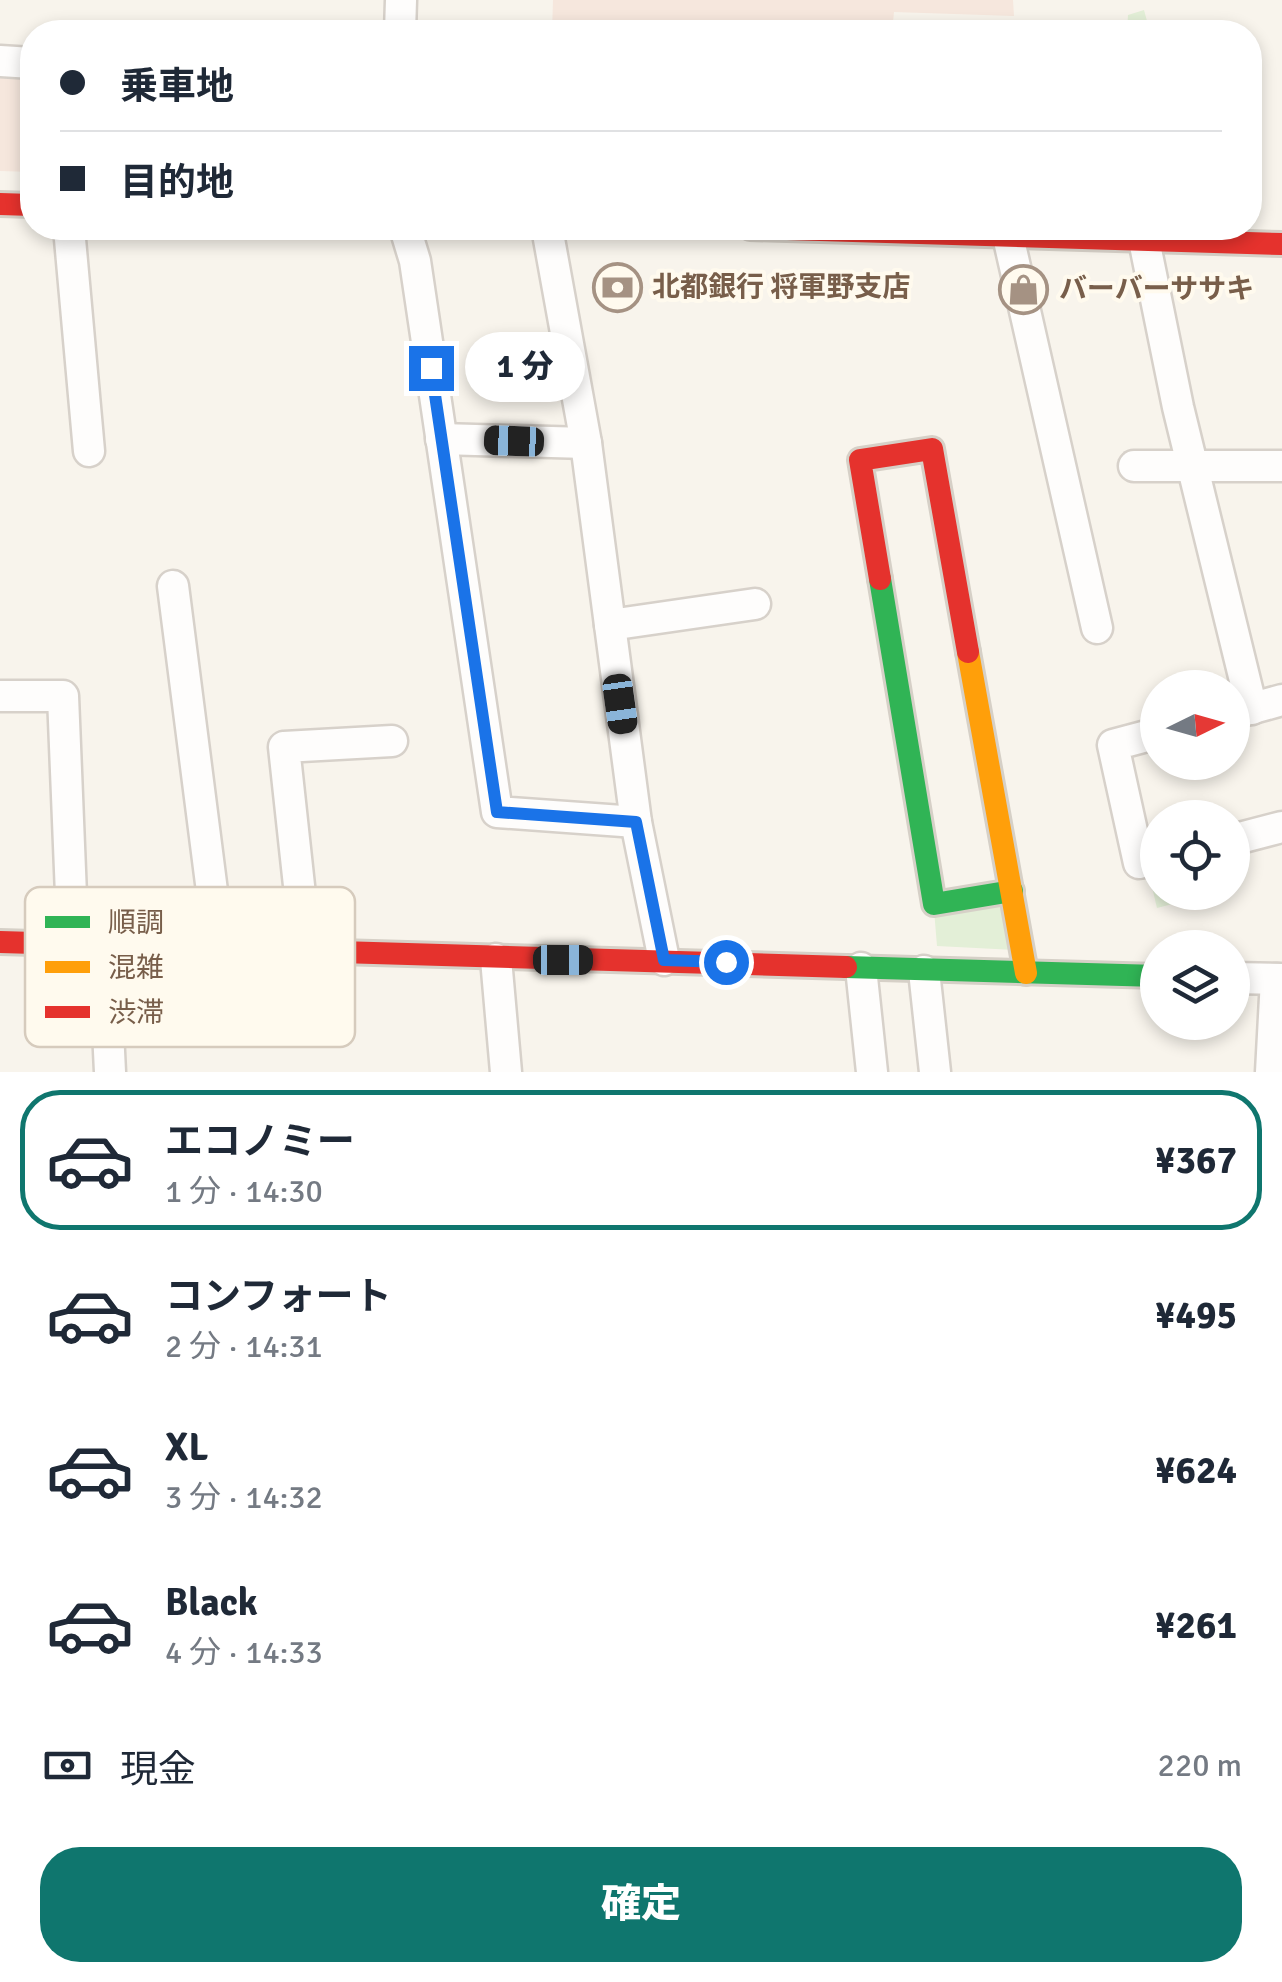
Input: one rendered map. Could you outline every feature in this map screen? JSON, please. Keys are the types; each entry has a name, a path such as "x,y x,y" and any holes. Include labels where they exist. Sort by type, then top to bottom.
{"street":[{"path":"70,240 89,451"},
{"path":"409,240 415,261 497,812 636,822"},
{"path":"549,240 586,443 636,822 664,960"},
{"path":"1009,240 1096,628"},
{"path":"1131,240 1194,465 1234,670"},
{"path":"1206,240 1282,244"},
{"path":"441,439 586,443"},
{"path":"1012,891 934,904 860,460 932,448 1012,891 1026,973"},
{"path":"1134,466 1282,466"},
{"path":"173,586 211,887"},
{"path":"610,625 754,604"},
{"path":"0,696 63,696 71,887"},
{"path":"1250,709 1282,700"},
{"path":"1140,738 1114,745 1140,863"},
{"path":"299,887 284,746 392,741"},
{"path":"1250,835 1282,827"},
{"path":"0,942 25,943"},
{"path":"355,952 1140,976"},
{"path":"496,959 506,1072"},
{"path":"861,968 872,1072"},
{"path":"924,971 935,1072"},
{"path":"1250,978 1279,979 1271,1072"},
{"path":"109,1047 110,1072"}],"shaded area":[{"path":"553,0 1013,0 1014,16 894,12 893,20 552,20"},
{"path":"0,74 20,75 20,172 0,171"}],"green space":[{"path":"1144,10 1147,20 1128,20 1128,15"},
{"path":"1007,898 1015,950 937,946 934,910"}],"traffic: fast":[{"path":"880,579 934,904 1012,891"},
{"path":"846,967 1140,975"}],"traffic: slow":[{"path":"968,652 1026,973"}],"traffic: jam":[{"path":"0,204 20,205"},
{"path":"1149,240 1282,244"},
{"path":"880,579 860,460 932,449 968,652"},
{"path":"0,942 25,943"},
{"path":"355,952 846,967"}],"place":[{"name":"北都銀行 将軍野支店","path":"617,287"},
{"name":"バーバーササキ","path":"1024,289"}],"route":[{"path":"431,368 497,812 636,822 664,960 726,962"}]}
